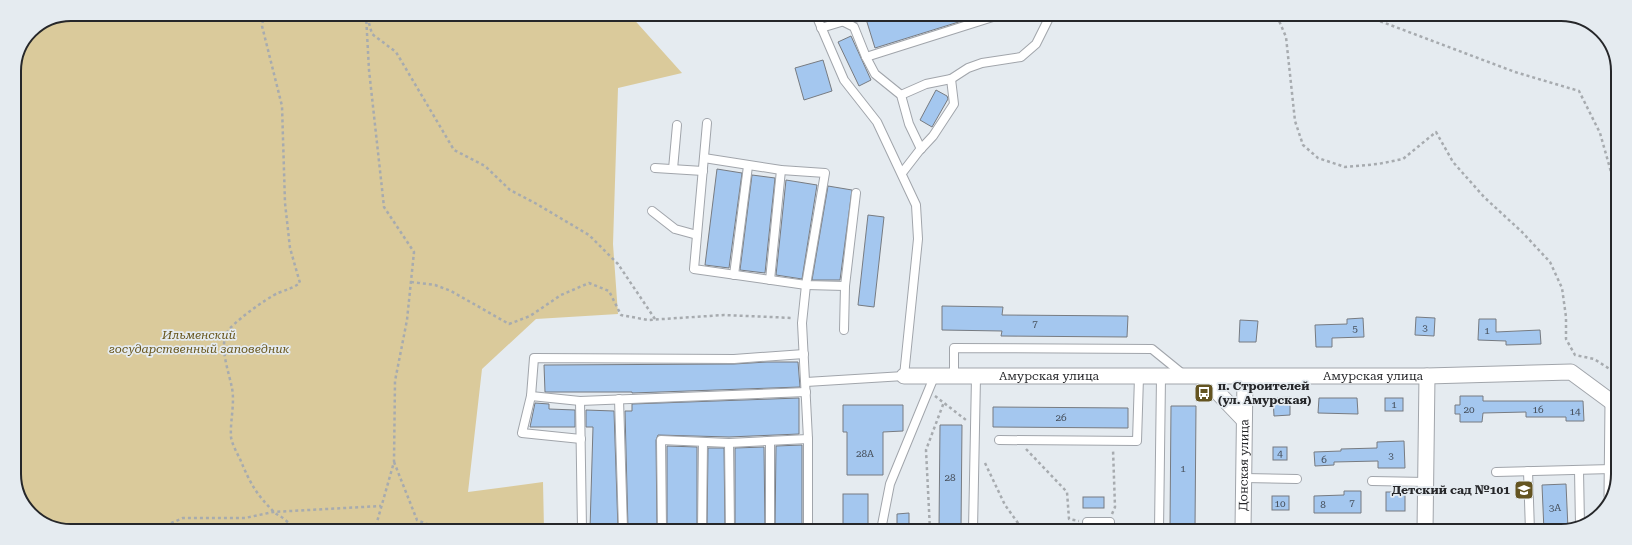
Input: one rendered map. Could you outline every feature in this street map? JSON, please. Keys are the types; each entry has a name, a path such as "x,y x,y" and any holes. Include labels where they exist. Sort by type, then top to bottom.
{"street":[{"name":"Амурская улица","path":"904,376 1427,376 1571,372 1611,401"},
{"path":"1425,524 1427,376"},
{"path":"1203,377 1244,420"},
{"name":"Донская улица","path":"1243,524 1245,377"}],"lane":[{"path":"806,382 904,376 918,239 916,205 902,173 877,122 844,80 818,21"},
{"path":"821,28 842,21 854,27 866,57 875,74 901,95 909,124 921,149"},
{"path":"866,57 980,21"},
{"path":"901,95 926,84 951,79 968,68 982,63 1021,57 1036,44 1048,21"},
{"path":"902,173 933,136 954,104 951,79"},
{"path":"706,123 694,269 806,285 845,286"},
{"path":"673,169 677,124"},
{"path":"704,158 748,166 825,173 806,285 802,319 808,439 808,524"},
{"path":"734,275 748,166"},
{"path":"655,168 702,171"},
{"path":"770,280 781,170"},
{"path":"844,330 845,286 856,194"},
{"path":"652,211 675,229 697,235"},
{"path":"954,377 954,348 1152,349 1186,377"},
{"path":"581,439 522,434 531,396 534,358 734,359 804,354"},
{"path":"999,440 1137,441 1139,376"},
{"path":"882,524 890,484 934,377"},
{"path":"973,524 976,377"},
{"path":"1159,524 1161,377"},
{"path":"531,396 580,401 806,392"},
{"path":"619,399 623,524"},
{"path":"580,401 582,524"},
{"path":"662,524 661,440 729,443 808,439"},
{"path":"770,441 770,524"},
{"path":"702,524 703,442"},
{"path":"729,443 730,524"},
{"path":"1496,472 1611,469"},
{"path":"1579,470 1580,520"},
{"path":"1528,471 1530,524"},
{"path":"1244,478 1298,479"},
{"path":"1372,481 1426,482"},
{"path":"1087,522 1098,524"}],"path":[{"path":"263,21 262,26 282,106 285,203 290,248 300,283 291,289 278,293 231,327 225,335 224,352 232,390 233,407 231,438 251,486 273,512 289,524"},
{"path":"368,21 369,70 384,207 414,252 407,320 395,381 394,462 376,524"},
{"path":"369,21 372,34 396,52 454,150 484,166 510,190 589,235 618,264 655,320"},
{"path":"1279,21 1286,36 1296,121 1303,145 1318,158 1345,167 1403,158 1436,132 1453,162 1484,197 1522,232 1550,262 1562,288 1566,317 1566,339 1575,355 1594,359 1611,370"},
{"path":"1380,21 1515,72 1579,91 1600,133 1611,172"},
{"path":"411,282 435,285 451,291 510,324 530,316 561,295 589,283 609,291 621,315 648,320 724,315 781,316 802,319"},
{"path":"928,391 975,427"},
{"path":"930,524 926,450 944,402"},
{"path":"1017,440 1067,492 1068,519 1087,522"},
{"path":"1111,524 1115,507 1113,440"},
{"path":"975,443 1005,505 1019,524"},
{"path":"394,462 416,520 426,524"},
{"path":"169,524 183,518 245,518 273,512 381,506"}],"green space":[{"name":"Ильменский государственный заповедник","path":"71,21 635,21 682,73 618,88 613,244 618,314 536,319 482,369 468,492 543,482 544,524 71,524 61,523 43,516 28,499 21,477 21,71 22,61 29,43 43,29 61,22"}],"building":[{"path":"867,21 962,21 875,48"},
{"path":"851,36 871,80 859,86 838,42"},
{"path":"823,60 832,91 804,100 795,68"},
{"path":"936,90 947,96 948,99 932,127 920,120"},
{"path":"717,169 742,173 729,268 705,265"},
{"path":"752,175 775,178 765,273 740,270"},
{"path":"786,180 817,185 802,279 776,275"},
{"path":"828,186 852,190 840,280 812,280"},
{"path":"868,215 884,217 874,307 858,305"},
{"path":"942,306 1003,307 1002,315 1128,316 1127,337 1001,336 1002,331 942,330"},
{"path":"1416,317 1435,318 1434,336 1415,335"},
{"path":"1363,318 1364,337 1332,338 1332,347 1316,347 1315,325 1347,324 1347,319"},
{"path":"1479,319 1496,319 1496,332 1540,330 1541,344 1506,345 1506,341 1478,340"},
{"path":"1240,320 1258,321 1256,342 1239,342"},
{"path":"798,362 800,387 632,393 545,392 544,365 734,364"},
{"path":"1460,396 1483,396 1483,401 1583,401 1584,421 1566,421 1566,417 1526,417 1526,412 1483,413 1482,422 1460,422 1460,414 1455,414 1455,405 1460,405"},
{"path":"1290,397 1290,415 1274,416 1273,398"},
{"path":"799,398 799,434 729,437 658,435 656,440 657,524 628,524 625,411 632,411 632,404"},
{"path":"1319,398 1357,398 1358,414 1318,413"},
{"path":"1385,398 1403,398 1403,411 1385,411"},
{"path":"535,403 549,404 549,409 575,410 575,427 530,427"},
{"path":"843,405 903,405 903,431 883,432 883,475 847,475 847,432 843,432"},
{"path":"1171,406 1196,406 1195,524 1170,524"},
{"path":"993,407 1128,408 1128,428 993,427"},
{"path":"586,410 614,411 618,524 590,524 593,427 586,427"},
{"path":"940,425 962,425 961,524 939,524"},
{"path":"1404,441 1405,468 1378,468 1378,461 1334,462 1334,465 1315,466 1314,452 1341,451 1341,449 1377,448 1377,442"},
{"path":"802,445 802,524 775,524 776,446"},
{"path":"667,446 697,447 697,524 667,524"},
{"path":"764,447 765,524 735,524 735,448"},
{"path":"1273,447 1287,447 1287,460 1273,460"},
{"path":"708,448 724,448 725,524 707,524"},
{"path":"1566,484 1568,524 1544,524 1542,485"},
{"path":"1344,491 1361,491 1361,513 1314,513 1314,496 1344,495"},
{"path":"1386,492 1405,492 1405,511 1386,511"},
{"path":"843,494 868,494 868,524 843,524"},
{"path":"1272,496 1289,496 1289,510 1272,510"},
{"path":"1083,497 1104,497 1104,508 1083,508"},
{"path":"909,513 909,524 897,524 897,514"}],"place":[{"name":"п. Строителей (ул. Амурская)","path":"1204,393"},
{"name":"Детский сад №101","path":"1524,490"}]}
